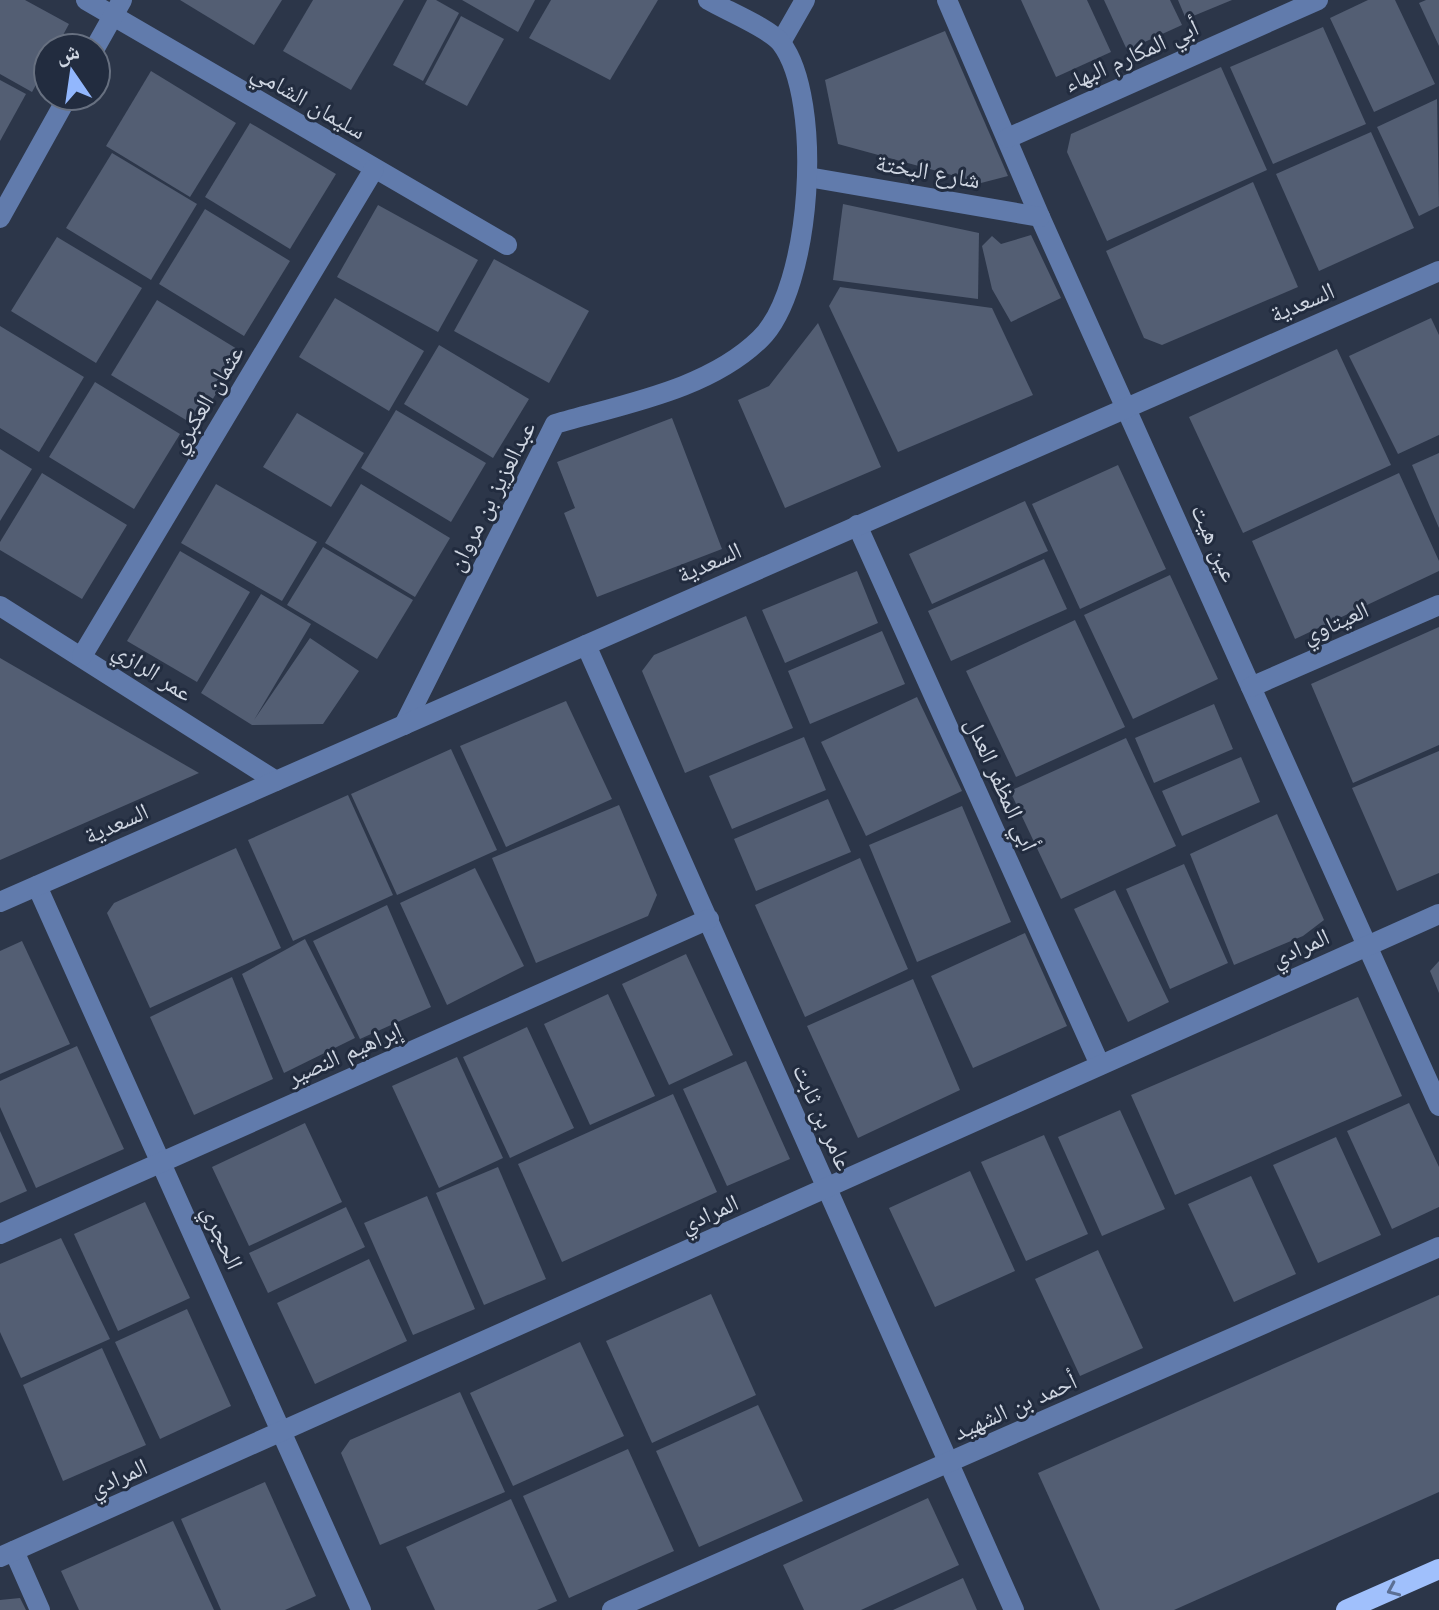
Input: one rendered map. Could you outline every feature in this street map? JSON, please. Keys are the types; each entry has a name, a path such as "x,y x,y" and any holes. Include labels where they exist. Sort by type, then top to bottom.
{"main road":[{"path":"1346,1610 1439,1569"}],"street":[{"name":"سليمان الشامي","path":"86,0 117,8 374,169 507,245"},
{"path":"708,0 781,42 805,0"},
{"name":"عين هيت","path":"947,0 1040,217 1439,1106"},
{"name":"أبي المكارم البهاء","path":"1008,138 1318,0"},
{"path":"104,32 117,8"},
{"name":"عبدالعزيز بن مروان","path":"404,725 555,424 664,392 718,369 762,337 783,299 797,260 808,177 807,147 797,81 781,42"},
{"path":"0,218 59,112"},
{"name":"عثمان العكبري","path":"82,656 374,169"},
{"name":"شارع البختة","path":"808,177 1040,217"},
{"name":"السعدية","path":"0,902 1439,271"},
{"name":"أبي المظفر العدل","path":"857,525 1100,1065"},
{"name":"العيتاوي","path":"1251,687 1439,605"},
{"name":"عمر الرازي","path":"0,606 276,781"},
{"name":"عامر بن ثابت","path":"586,645 947,1465 1014,1610"},
{"name":"الحجري","path":"37,886 361,1610"},
{"name":"المرادي","path":"7,1554 1439,914"},
{"name":"إبراهيم النصير","path":"0,1234 709,919"},
{"name":"أحمد بن الشهيد","path":"612,1610 1439,1247"},
{"path":"7,1554 40,1610"}],"building":[{"path":"0,0 25,0 69,24 65,32 32,32 32,92 0,74"},
{"path":"180,0 282,0 254,45"},
{"path":"313,0 404,0 351,90 283,51"},
{"path":"427,0 436,0 459,13 423,81 393,65"},
{"path":"462,0 535,0 518,32"},
{"path":"551,0 658,0 610,80 529,38"},
{"path":"1021,0 1087,0 1111,52 1056,77"},
{"path":"1104,0 1170,0 1182,25 1127,50"},
{"path":"1178,0 1232,0 1186,19"},
{"path":"1368,0 1395,0 1435,84 1374,112 1330,18"},
{"path":"1439,0 1439,46 1419,3"},
{"path":"461,16 504,39 467,106 425,84"},
{"path":"1323,27 1366,124 1273,164 1230,67"},
{"path":"945,31 1008,176 981,183 838,144 825,80"},
{"path":"1221,67 1267,170 1107,241 1067,152 1071,134"},
{"path":"151,71 236,123 190,197 106,146"},
{"path":"0,80 26,94 0,141"},
{"path":"1437,99 1439,206 1419,216 1377,127"},
{"path":"250,123 336,174 290,249 205,197"},
{"path":"1371,132 1414,228 1319,271 1276,174"},
{"path":"112,153 197,204 151,280 66,228"},
{"path":"1253,182 1298,287 1162,345 1144,338 1106,251"},
{"path":"843,204 979,233 978,299 833,280"},
{"path":"378,205 478,260 438,332 337,277"},
{"path":"205,209 290,261 244,336 159,284"},
{"path":"1031,235 1061,298 1011,322 992,289 982,246 992,236 1001,244"},
{"path":"57,237 142,288 96,363 11,311"},
{"path":"494,259 589,311 549,383 454,331"},
{"path":"840,287 992,308 1033,395 898,452 829,306"},
{"path":"335,298 424,351 389,411 299,357"},
{"path":"157,300 242,352 196,426 111,375"},
{"path":"1431,318 1439,335 1439,435 1398,454 1349,356"},
{"path":"818,323 881,467 785,508 738,400 769,386"},
{"path":"0,326 84,377 39,452 0,428"},
{"path":"439,345 529,399 493,458 404,404"},
{"path":"1337,349 1391,465 1243,533 1189,417"},
{"path":"95,382 180,434 134,509 49,457"},
{"path":"396,410 486,463 451,522 361,468"},
{"path":"297,413 364,453 331,507 263,467"},
{"path":"672,418 722,549 597,597 564,513 575,508 557,462"},
{"path":"0,449 32,469 0,521"},
{"path":"1439,453 1439,528 1412,465"},
{"path":"1118,465 1166,569 1080,609 1032,504"},
{"path":"42,473 127,525 82,599 0,550 0,542"},
{"path":"1399,473 1439,561 1439,571 1295,639 1252,541"},
{"path":"216,484 317,542 282,601 181,543"},
{"path":"361,484 450,538 415,597 325,543"},
{"path":"1025,501 1048,551 932,604 909,554"},
{"path":"323,547 413,600 377,659 287,605"},
{"path":"180,551 250,592 197,682 127,641"},
{"path":"1044,559 1067,609 951,661 928,611"},
{"path":"857,571 878,623 785,663 762,610"},
{"path":"1170,575 1218,679 1133,719 1084,615"},
{"path":"261,594 311,624 254,720 310,638 359,671 323,724 252,725 201,693"},
{"path":"746,616 793,728 685,773 642,671 654,655"},
{"path":"1075,620 1125,727 1016,777 966,671"},
{"path":"1439,627 1439,745 1353,783 1311,684"},
{"path":"882,631 905,684 810,724 788,671"},
{"path":"0,658 199,773 0,860"},
{"path":"917,697 962,791 866,836 821,742"},
{"path":"566,701 612,799 506,847 460,746"},
{"path":"1214,704 1233,749 1154,783 1135,738"},
{"path":"804,737 826,790 732,829 709,776"},
{"path":"1126,738 1176,846 1061,899 1010,791"},
{"path":"451,749 497,850 397,895 351,794"},
{"path":"1439,751 1439,873 1397,891 1352,788"},
{"path":"1241,757 1260,802 1182,836 1162,791"},
{"path":"348,795 393,895 293,941 248,840"},
{"path":"828,799 851,852 756,891 734,839"},
{"path":"619,805 657,895 648,916 536,963 492,858"},
{"path":"962,806 1011,922 917,962 869,845"},
{"path":"1277,814 1324,920 1303,936 1234,965 1190,854"},
{"path":"236,848 281,948 150,1008 107,913 114,903"},
{"path":"860,858 908,969 805,1017 755,905"},
{"path":"1184,864 1228,963 1170,989 1126,889"},
{"path":"475,868 524,966 447,1005 400,903"},
{"path":"1115,890 1169,1002 1128,1022 1074,909"},
{"path":"387,905 431,1007 360,1039 313,941"},
{"path":"1025,933 1067,1026 973,1068 931,976"},
{"path":"305,939 355,1038 284,1073 242,974"},
{"path":"22,941 70,1044 0,1074 0,951"},
{"path":"686,954 733,1055 669,1085 622,984"},
{"path":"1439,961 1439,993 1430,971"},
{"path":"232,977 273,1079 194,1115 150,1017"},
{"path":"913,979 960,1090 858,1138 807,1026"},
{"path":"608,994 655,1096 590,1125 544,1024"},
{"path":"1358,997 1402,1096 1175,1195 1131,1095"},
{"path":"527,1027 574,1128 510,1158 463,1057"},
{"path":"77,1046 124,1149 36,1188 0,1107 0,1081"},
{"path":"457,1057 503,1158 439,1188 392,1086"},
{"path":"746,1061 790,1159 727,1186 683,1089"},
{"path":"673,1094 717,1192 562,1262 518,1164"},
{"path":"1409,1103 1439,1167 1439,1207 1392,1229 1347,1131"},
{"path":"1120,1110 1165,1209 1102,1236 1058,1137"},
{"path":"305,1123 342,1202 249,1246 212,1167"},
{"path":"0,1131 27,1191 0,1203"},
{"path":"1044,1135 1088,1234 1026,1261 981,1162"},
{"path":"1336,1137 1381,1235 1318,1263 1273,1165"},
{"path":"498,1167 546,1279 484,1305 436,1193"},
{"path":"970,1171 1015,1271 935,1307 889,1208"},
{"path":"1251,1176 1296,1274 1234,1302 1188,1204"},
{"path":"427,1196 475,1309 413,1335 364,1223"},
{"path":"145,1202 190,1298 118,1331 74,1234"},
{"path":"346,1207 365,1247 268,1293 249,1253"},
{"path":"61,1238 110,1339 21,1378 0,1332 0,1264"},
{"path":"1098,1250 1143,1348 1080,1376 1035,1279"},
{"path":"369,1259 407,1341 315,1384 277,1303"},
{"path":"711,1294 756,1395 652,1443 606,1341"},
{"path":"1439,1295 1439,1492 1174,1610 1100,1610 1038,1473"},
{"path":"187,1309 231,1406 160,1439 115,1342"},
{"path":"580,1342 624,1436 513,1486 470,1393"},
{"path":"102,1348 146,1445 63,1481 23,1385"},
{"path":"460,1392 505,1492 380,1545 341,1453 350,1440"},
{"path":"758,1405 803,1501 699,1547 656,1451"},
{"path":"628,1449 674,1551 569,1598 523,1496"},
{"path":"265,1482 316,1596 285,1610 221,1610 181,1519"},
{"path":"928,1498 959,1565 861,1610 804,1610 783,1565"},
{"path":"511,1499 557,1601 537,1610 435,1610 406,1547"},
{"path":"173,1521 214,1610 79,1610 61,1571"},
{"path":"963,1578 977,1610 893,1610"},
{"path":"20,1598 26,1610 0,1610 0,1600"}]}
